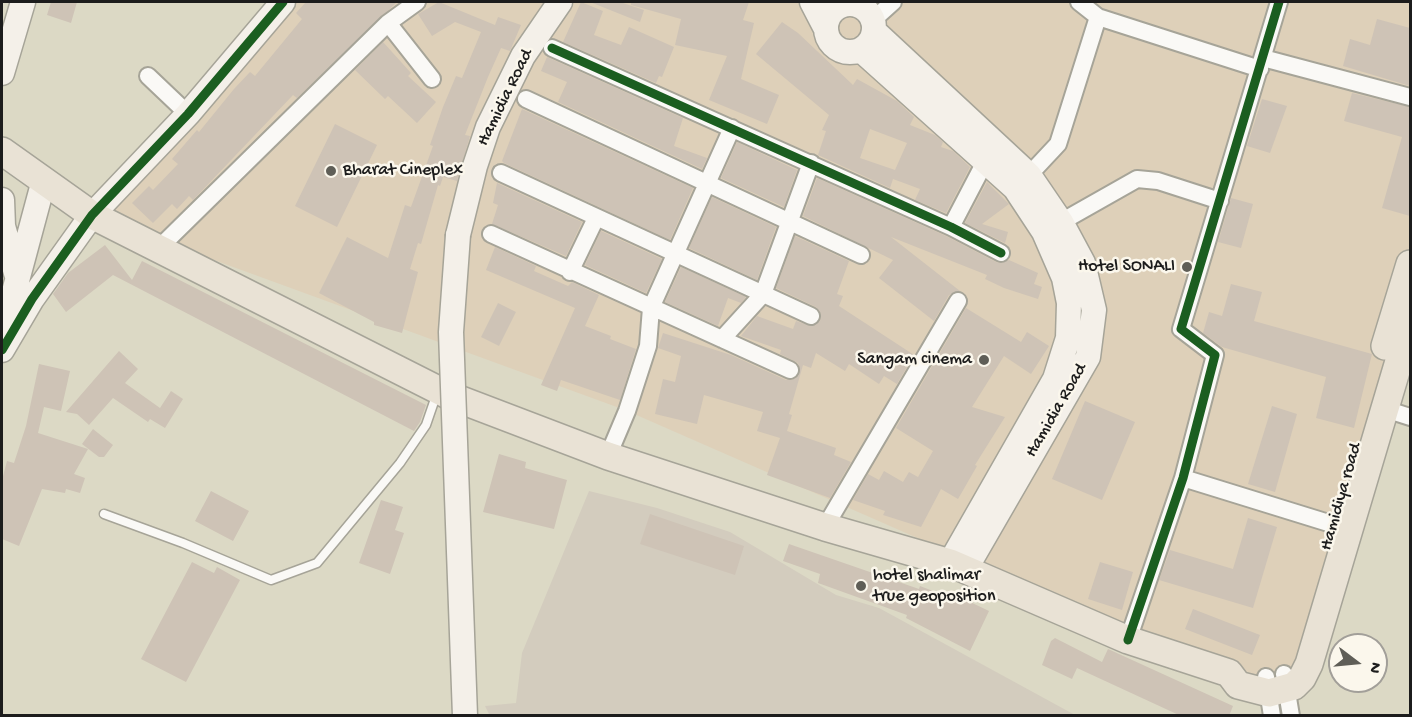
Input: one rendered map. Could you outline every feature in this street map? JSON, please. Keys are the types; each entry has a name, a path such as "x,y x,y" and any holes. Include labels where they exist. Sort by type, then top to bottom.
{"main road":[{"path":"2,73 23,2"},
{"path":"2,350 37,291 92,215 188,114 283,2"},
{"name":"Hamidia Road","path":"465,716 451,332 458,235 475,166 489,128 523,56 559,2"},
{"path":"812,2 834,47 848,53 869,34 869,13 858,5 830,3 831,13 825,27"},
{"name":"Hamidia Road","path":"869,34 1015,188 1044,232 1064,278 1078,347"},
{"name":"Hamidia Road","path":"869,34 1029,175 1061,222 1083,263 1094,310 1078,347 1055,380 957,567"},
{"path":"2,151 92,215 438,390 608,456 825,527 957,567 1128,640 1229,673 1246,671 1278,694 1302,678 1309,664 1376,407 1410,324"},
{"path":"2,341 17,275 44,180"},
{"path":"2,200 3,226 17,275 37,291"},
{"name":"Hamidiya road","path":"1278,694 1295,657 1335,525 1376,407 1410,264"}],"street":[{"path":"158,249 388,23 417,2"},
{"path":"869,34 893,2"},
{"path":"1079,2 1098,17 1261,63 1410,97"},
{"path":"1128,640 1183,478 1215,355 1181,329 1279,2"},
{"path":"1029,175 1058,144 1098,17"},
{"path":"388,23 432,79"},
{"path":"552,48 951,227 1001,253"},
{"path":"148,76 188,114"},
{"path":"526,99 861,255"},
{"path":"608,456 627,411 648,346 651,308 732,128"},
{"path":"951,227 986,160"},
{"path":"722,339 762,294 811,164"},
{"path":"501,173 811,316"},
{"path":"1061,222 1137,178 1158,181 1220,201"},
{"path":"570,272 596,218"},
{"path":"491,234 570,272 790,370"},
{"path":"825,527 958,301"},
{"path":"1376,407 1410,417"},
{"path":"1183,478 1335,525"}],"lane":[{"path":"104,514 183,543 271,580 317,562 400,463 426,425 438,390"}],"shaded area":[{"path":"289,2 1410,2 1410,308 1283,698 625,410 88,214"},
{"path":"589,491 657,508 730,532 836,595 879,608 1075,715 490,716 485,706 516,703 522,653"}],"building":[{"path":"51,2 77,2 71,23 47,15"},
{"path":"306,2 397,2 297,98 293,95 193,200 189,196 177,209 172,204 153,223 132,203 149,186 153,190 178,164 172,159 197,130 199,132 250,72 255,76 302,19 296,13"},
{"path":"439,2 495,25 498,17 521,25 510,51 501,48 488,77 465,135 470,136 457,181 443,177 440,186 438,185 421,244 418,243 410,269 418,272 402,333 374,325 374,322 319,293 347,237 388,258 405,205 411,207 433,146 430,145 443,107 456,76 462,78 481,32 455,22 432,36 418,14"},
{"path":"581,2 603,11 594,35 621,45 629,27 674,47 662,77 659,76 656,83 563,42"},
{"path":"590,2 620,2 644,10 640,22"},
{"path":"631,2 749,2 743,20 754,23 741,79 779,95 767,124 709,100 727,56 675,45 681,19 631,5"},
{"path":"1377,19 1410,28 1410,86 1343,66 1350,39 1370,45"},
{"path":"782,22 798,33 853,85 857,79 897,101 914,117 910,125 935,135 943,142 941,147 953,151 970,167 946,213 915,200 920,189 893,179 890,188 818,155 826,131 822,130 829,115 756,54","holes":["870,129 907,143 895,170 860,158"]},
{"path":"383,42 411,73 408,76 436,102 417,123 388,96 385,99 355,70"},
{"path":"547,57 683,118 674,146 707,158 702,169 558,102 567,82 541,71"},
{"path":"1352,93 1410,107 1410,216 1382,208 1402,137 1344,121"},
{"path":"1262,99 1287,106 1270,153 1247,146"},
{"path":"522,109 693,188 670,240 504,163 502,161"},
{"path":"335,124 377,145 337,227 295,206"},
{"path":"737,142 797,170 784,207 721,178"},
{"path":"817,178 946,236 996,262 1002,263 1009,260 1038,273 1034,284 1042,287 1038,299 1004,288 985,279 987,275 891,237 960,291 949,295 934,321 879,278 893,260 803,216"},
{"path":"987,182 1009,204 982,224 1008,232 1005,243 965,223"},
{"path":"497,183 582,222 566,256 492,224 498,205 493,203"},
{"path":"712,197 776,227 757,280 689,248"},
{"path":"1231,198 1253,204 1241,248 1218,242"},
{"path":"601,231 662,259 646,293 585,265"},
{"path":"795,236 849,261 837,294 843,296 839,306 914,355 897,384 884,376 879,384 849,364 845,371 816,353 811,368 803,365 789,414 792,415 787,431 836,448 834,455 851,462 830,498 767,475 780,438 757,431 763,412 704,395 697,424 655,414 663,379 675,382 681,356 658,348 663,333 731,355 786,380 792,380 799,375 798,363 780,354 781,350 741,336 757,316 793,329 796,321 811,326 820,321 821,314 816,307 776,288"},
{"path":"105,245 132,280 142,261 426,405 420,422 414,431 113,275 66,312 53,294 68,273"},
{"path":"495,247 536,266 534,271 568,286 572,282 599,295 585,326 636,349 620,400 561,380 557,391 541,385 575,308 486,270"},
{"path":"681,267 746,297 741,303 728,298 718,326 665,302"},
{"path":"1231,284 1262,292 1254,321 1372,354 1354,428 1316,418 1326,377 1222,347 1203,333 1209,312 1222,316"},
{"path":"498,303 516,312 499,346 481,337"},
{"path":"966,308 1021,342 1027,332 1049,346 1031,374 1004,356 972,407 1005,417 975,465 977,466 958,499 941,489 921,527 883,515 885,511 853,500 868,474 879,480 884,471 903,482 909,472 918,477 933,451 896,428"},
{"path":"119,351 138,369 125,383 160,408 171,391 183,399 165,428 150,419 148,422 113,398 89,425 77,414 66,412"},
{"path":"39,364 70,371 61,411 44,407 38,433 88,449 74,474 85,478 80,493 66,489 65,493 42,489 19,546 2,539 2,480 7,461 14,463 26,426"},
{"path":"1085,401 1135,422 1102,500 1052,479"},
{"path":"1272,406 1297,414 1275,492 1248,484"},
{"path":"93,429 113,445 104,457 99,457 82,444"},
{"path":"499,454 526,462 525,468 567,480 554,529 483,512"},
{"path":"211,491 249,511 233,541 195,521"},
{"path":"381,500 403,507 395,530 404,533 390,574 359,563"},
{"path":"650,514 744,546 735,575 640,544"},
{"path":"1248,518 1277,527 1253,608 1159,580 1170,550 1233,569"},
{"path":"789,544 919,589 920,586 964,603 966,600 989,611 970,651 906,618 907,615 818,583 820,574 783,561"},
{"path":"192,562 214,573 217,567 240,580 186,682 141,659"},
{"path":"1100,562 1133,572 1122,610 1088,599"},
{"path":"1193,609 1260,635 1252,655 1185,629"},
{"path":"1055,638 1102,662 1108,649 1233,706 1229,716 1181,716 1077,668 1072,679 1042,665 1051,641"}],"cycle path":[{"path":"2,350 32,299 92,215 188,114 283,2"},
{"path":"1128,640 1183,478 1215,355 1181,329 1279,2"},
{"path":"552,48 951,227 1001,253"}],"place":[{"name":"Bharat Cineplex","path":"331,171"},
{"name":"Hotel SONALI","path":"1187,267"},
{"name":"Sangam cinema","path":"984,360"},
{"name":"hotel shalimar true geoposition","path":"861,586"}]}
